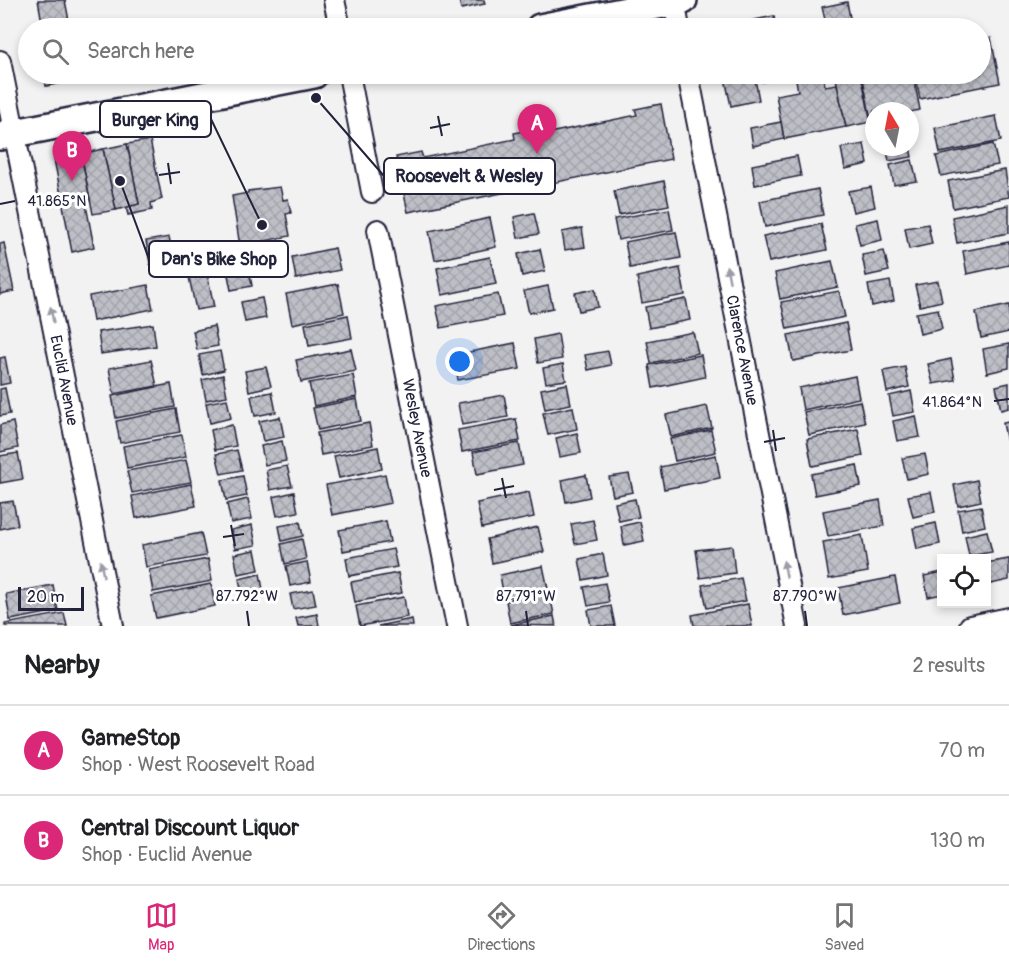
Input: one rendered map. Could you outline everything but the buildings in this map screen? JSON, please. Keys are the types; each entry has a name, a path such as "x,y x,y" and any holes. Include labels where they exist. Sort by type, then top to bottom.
{"main road":[{"path":"591,18 677,1"},
{"path":"7,135 264,84"}],"street":[{"path":"334,0 338,18"},
{"path":"677,1 679,18"},
{"name":"Euclid Avenue","path":"0,61 7,135 113,626"},
{"path":"351,84 372,192"},
{"name":"Clarence Avenue","path":"690,84 796,626"},
{"name":"Wesley Avenue","path":"378,230 457,626"},
{"path":"970,626 1009,618"}],"place":[{"name":"Roosevelt & Wesley","path":"316,98"},
{"name":"GameStop","path":"537,154"},
{"name":"Central Discount Liquor","path":"72,181"},
{"name":"Dan's Bike Shop","path":"120,181"},
{"name":"Burger King","path":"262,225"}]}
